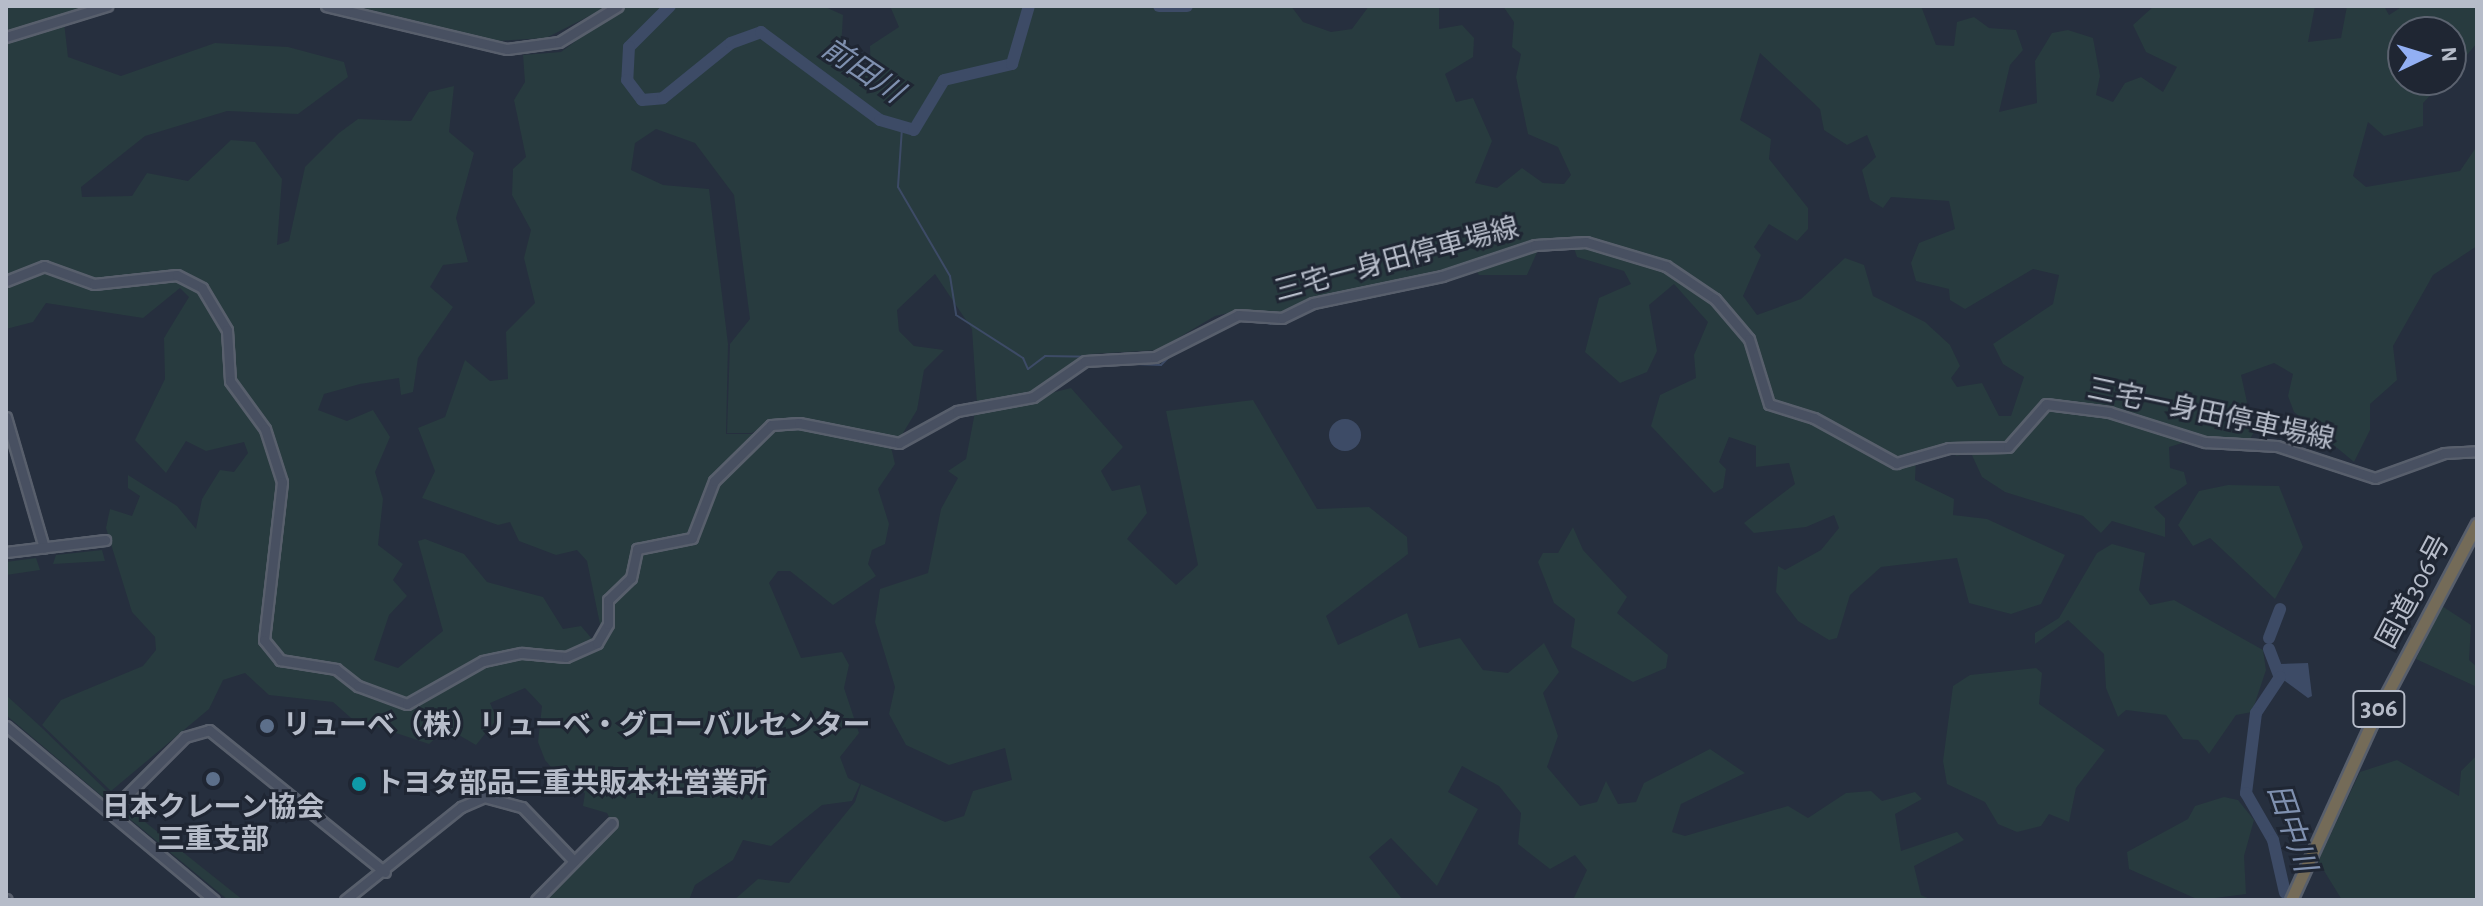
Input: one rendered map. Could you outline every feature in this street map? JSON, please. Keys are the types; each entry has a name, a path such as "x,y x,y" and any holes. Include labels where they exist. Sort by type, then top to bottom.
{"highway":[{"name":"国道306号","path":"2291,900 2372,722 2477,524"}],"main road":[{"path":"6,37 107,6"},
{"path":"326,6 507,49 559,42 618,6"},
{"name":"三宅一身田停車場線","path":"6,281 44,266 94,284 177,275 202,288 227,330 230,381 265,429 282,482 264,640 280,660 336,669 407,704 483,661 522,653 566,657 597,643 608,624 608,600 629,581 637,549 692,538 714,481 771,425 799,423 896,444 957,411 1033,397 1085,361 1155,357 1238,315 1282,318 1313,303 1442,276 1535,245 1586,242 1666,266 1715,299 1754,346 1769,404 1819,421 1896,463 1949,448 2008,447 2033,414 2051,404 2109,412 2205,442 2277,446 2375,478 2444,453 2477,451"},
{"path":"6,417 44,548"},
{"path":"6,552 105,540"},
{"path":"6,726 214,900"},
{"path":"109,813 185,737 209,730 385,872"},
{"path":"345,900 385,872 461,807 490,797 522,807 574,861"},
{"path":"536,900 612,823"}],"green space":[{"path":"6,6 90,6 63,14 68,57 121,76 215,43 288,47 344,62 348,77 298,114 227,111 145,136 81,187 82,197 132,196 147,173 188,181 231,140 255,142 282,179 277,245 289,241 305,167 339,133 358,119 411,121 429,92 454,86 449,132 474,153 456,218 468,262 443,265 430,287 453,307 418,358 413,392 401,395 399,378 360,384 324,394 318,410 347,421 373,410 390,437 375,472 383,499 378,545 403,564 393,580 407,596 389,615 374,660 398,668 443,631 418,541 425,539 464,554 487,582 543,597 563,629 581,626 593,640 601,629 587,561 577,550 556,555 519,541 510,522 498,525 422,498 435,471 418,428 445,417 465,360 490,381 508,379 506,332 535,303 524,258 531,230 512,195 513,169 526,157 514,100 525,82 523,55 561,52 623,6 823,6 843,15 840,66 871,77 870,46 899,27 890,6 1291,6 1303,22 1331,32 1352,29 1369,6 1439,6 1439,29 1462,25 1474,38 1473,57 1445,74 1456,102 1473,98 1492,141 1475,183 1497,188 1522,168 1543,183 1564,184 1571,175 1558,147 1528,134 1516,77 1521,54 1512,47 1514,22 1503,6 1921,6 1936,45 1954,46 1957,22 1974,17 1989,28 2016,30 2023,50 2010,65 1999,112 2037,103 2035,61 2052,33 2068,30 2093,38 2100,76 2096,95 2113,102 2125,83 2141,77 2163,92 2177,67 2146,52 2133,25 2154,6 2315,6 2308,42 2341,38 2347,6 2384,6 2389,15 2403,6 2477,6 2477,43 2467,55 2467,16 2387,16 2387,96 2430,96 2423,103 2423,126 2384,136 2368,122 2353,176 2366,187 2460,171 2477,146 2477,246 2433,275 2393,346 2397,380 2370,404 2370,430 2354,462 2294,412 2288,396 2293,374 2274,363 2241,375 2247,402 2241,418 2254,432 2249,441 2199,438 2169,447 2170,468 2184,472 2187,484 2154,507 2165,518 2165,537 2112,521 2101,533 2083,516 2005,492 1982,477 1971,453 1956,456 1949,445 1916,458 1915,480 1954,499 1953,515 1987,519 2065,555 2041,604 2011,614 1969,603 1957,558 1881,567 1850,595 1837,638 1829,640 1798,621 1776,592 1778,566 1785,570 1821,550 1839,528 1834,515 1806,527 1754,533 1744,523 1795,484 1789,463 1756,467 1756,446 1729,437 1719,462 1726,469 1723,488 1714,493 1651,426 1660,395 1696,378 1694,355 1708,322 1674,284 1649,305 1657,351 1647,372 1620,383 1585,352 1599,298 1631,284 1624,271 1577,257 1571,239 1542,241 1527,275 1479,275 1470,262 1270,315 1242,310 1215,316 1158,350 1091,354 1027,396 977,404 972,329 935,274 897,310 899,331 914,346 944,350 924,370 917,410 900,438 773,421 752,433 727,433 730,344 750,319 734,195 695,143 656,129 635,143 631,170 663,185 709,189 728,344 726,434 752,434 792,425 891,447 895,464 878,489 889,524 885,544 872,550 868,564 876,576 833,605 790,571 778,571 769,583 801,658 842,652 849,665 844,688 859,733 840,757 848,778 860,784 852,801 822,805 771,846 743,840 733,860 695,885 689,900 540,900 613,824 607,813 583,806 585,793 567,786 545,760 538,742 542,706 525,688 490,703 497,719 476,745 457,734 440,734 429,744 351,718 333,702 269,695 245,673 223,680 209,709 111,791 42,725 61,700 143,666 156,650 155,637 132,612 106,528 110,509 132,516 140,496 128,488 128,475 177,506 196,529 202,499 220,470 234,472 248,453 244,442 206,451 186,441 166,473 135,440 165,379 164,338 189,297 180,288 143,318 46,303 33,322 6,329","holes":["1760,53 1820,109 1824,130 1847,145 1867,135 1876,157 1862,170 1870,200 1883,208 1891,197 1949,201 1955,229 1919,243 1911,263 1916,281 1949,289 1950,300 1965,309 2033,269 2059,275 2053,304 1993,344 2003,364 2024,377 2011,416 1999,416 1982,383 1957,387 1951,378 1960,366 1950,345 1925,322 1873,296 1864,265 1845,258 1801,299 1757,315 1743,296 1761,255 1754,247 1769,224 1797,241 1808,229 1808,208 1769,159 1771,139 1740,120"]},
{"path":"355,6 609,6 546,38 497,41"},
{"path":"1071,388 1123,447 1101,471 1112,491 1140,485 1147,513 1127,539 1176,585 1198,565 1166,411 1253,400 1317,509 1369,507 1407,537 1408,554 1326,616 1338,645 1407,613 1419,648 1460,638 1483,670 1508,673 1544,643 1559,672 1543,693 1558,736 1547,767 1580,806 1597,802 1606,781 1618,804 1636,802 1644,783 1710,749 1745,773 1681,804 1672,832 1685,836 1788,806 1808,818 1846,793 1871,791 1882,801 1915,792 1922,799 1895,814 1901,851 1957,832 1964,840 1914,866 1921,895 1932,900 1573,900 1587,870 1575,855 1550,869 1518,844 1521,813 1499,786 1462,766 1448,792 1478,809 1437,886 1391,838 1369,857 1403,900 734,900 758,879 789,883 855,802 861,784 945,822 964,816 973,791 1012,780 1005,748 949,765 906,745 889,714 895,687 875,622 880,589 928,573 941,509 958,478 948,471 966,459 975,412"},
{"path":"2228,485 2279,486 2303,547 2275,599 2210,538 2193,546 2178,525 2199,491"},
{"path":"1573,527 1583,550 1627,597 1617,613 1668,655 1666,668 1633,682 1571,647 1575,619 1554,603 1538,562 1543,553 1558,553"},
{"path":"2112,544 2145,553 2139,590 2150,605 2174,600 2263,650 2266,670 2252,712 2236,715 2209,754 2198,740 2183,739 2166,715 2126,710 2118,717 2106,688 2104,654 2068,620 2035,644 2035,633 2059,618 2097,553"},
{"path":"102,550 105,561 53,564 56,555"},
{"path":"36,558 40,570 6,575 6,562"},
{"path":"2442,606 2471,625 2469,660 2477,667 2477,687 2416,659"},
{"path":"2036,668 2042,673 2039,704 2105,750 2076,788 2069,822 2049,814 2041,826 2017,832 1998,824 1985,802 1947,784 1943,761 1953,686 1970,675"},
{"path":"6,695 113,797 104,798 6,715"},
{"path":"2477,755 2477,900 2342,900 2318,861 2360,772 2397,760 2459,796 2461,771"},
{"path":"2224,797 2238,800 2254,820 2244,856 2246,894 2199,900 2129,869 2127,852 2188,819 2195,806"},
{"path":"125,806 243,900 228,900 125,815"}],"water":[{"path":"1345,419 1357,423 1361,435 1357,447 1345,451 1333,447 1329,435 1333,423"},
{"path":"2308,663 2312,696 2308,698 2281,678 2280,664"}],"waterway":[{"name":"前田川","path":"670,6 629,47 627,80 642,100 663,98 731,43 761,32 880,120 914,130 944,80 1012,64 1029,6"},
{"name":"前田川","path":"1159,6 1187,6"},
{"path":"902,128 898,187 950,276 956,315 1023,358 1028,369 1045,356 1105,357"},
{"path":"1256,321 1271,324"},
{"path":"1107,363 1161,365 1175,351"},
{"name":"田中川","path":"2269,638 2280,609"},
{"name":"田中川","path":"2269,649 2280,677 2256,713 2246,793 2273,840 2285,893"}],"place":[{"name":"リューベ（株）リューベ・グローバルセンター","path":"267,726"},
{"name":"日本クレーン協会 三重支部","path":"213,779"},
{"name":"トヨタ部品三重共販本社営業所","path":"359,784"}]}
